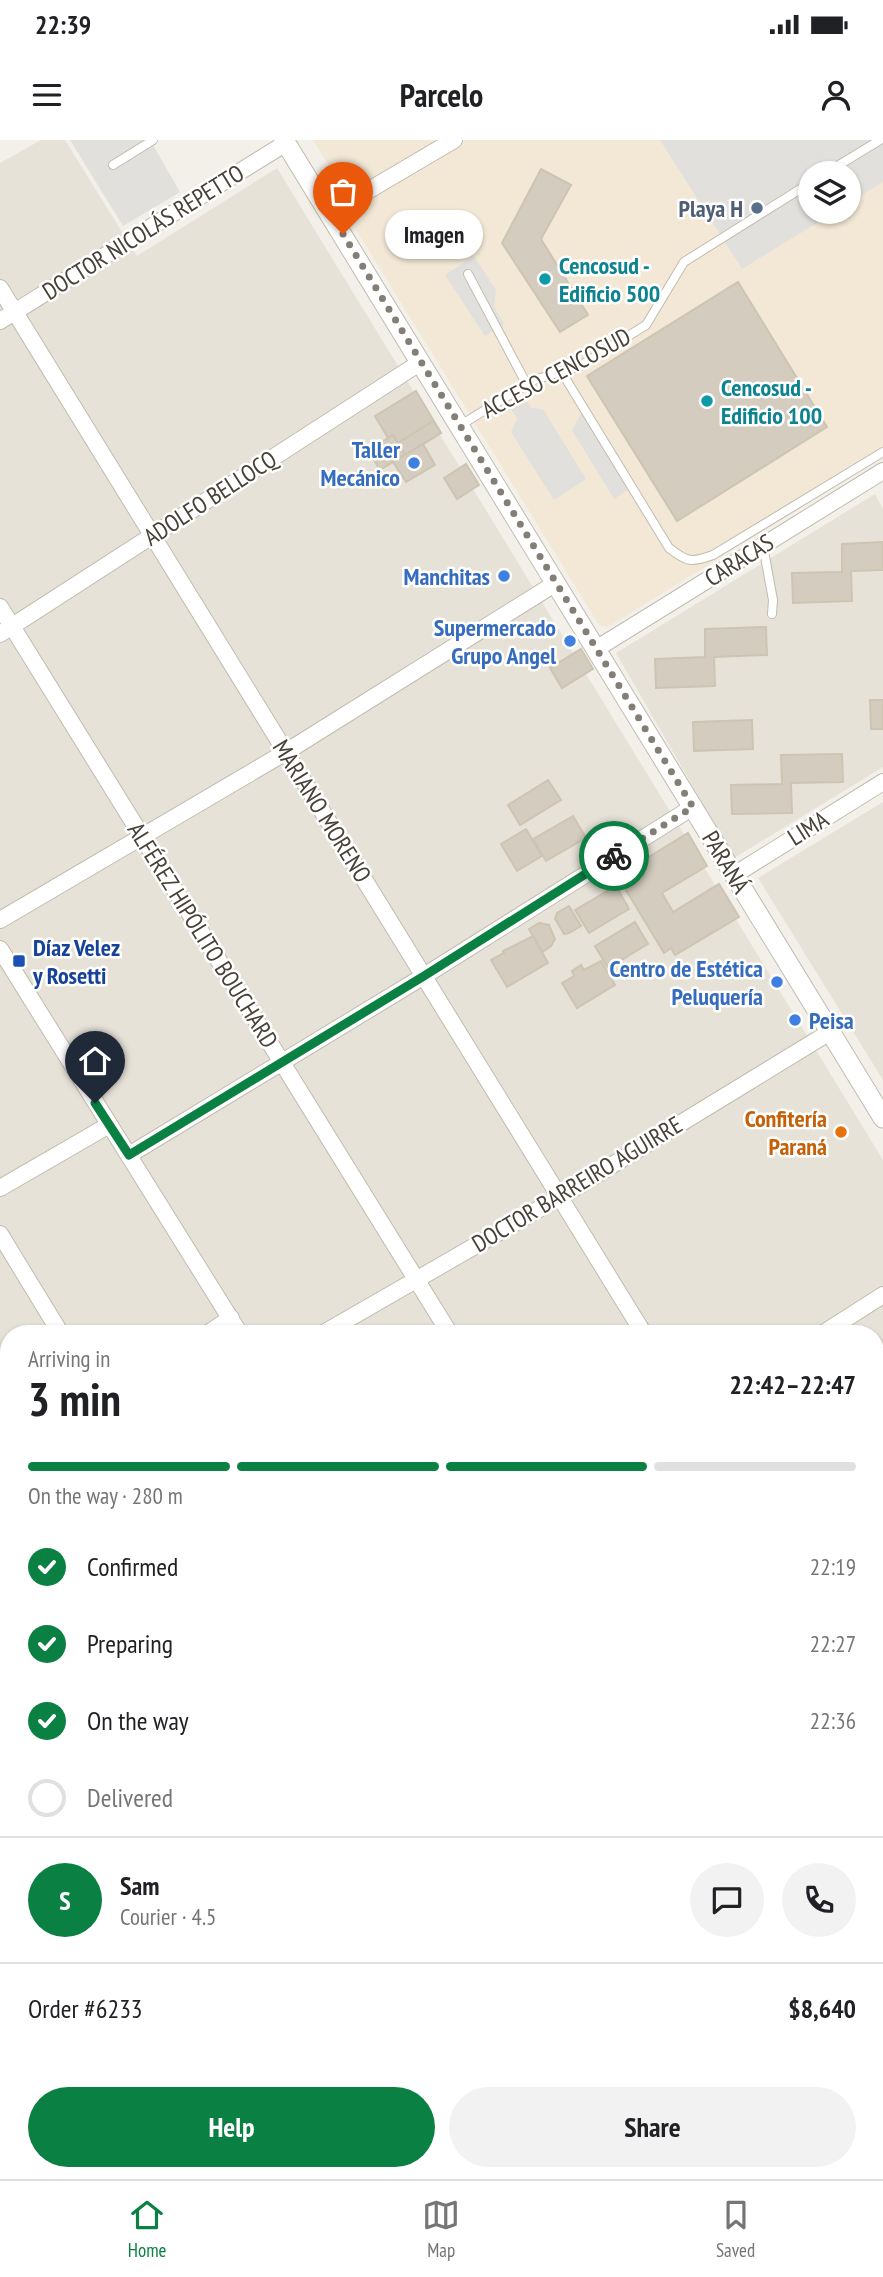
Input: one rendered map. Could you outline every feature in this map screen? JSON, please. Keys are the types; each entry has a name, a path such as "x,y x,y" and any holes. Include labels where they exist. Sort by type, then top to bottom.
{"street":[{"path":"330,214 454,140"},
{"name":"PARANÁ","path":"285,142 883,1118"},
{"name":"DOCTOR NICOLÁS REPETTO","path":"0,321 285,142"},
{"name":"MARIANO MORENO","path":"0,288 638,1325"},
{"name":"ADOLFO BELLOCQ","path":"6,630 421,362"},
{"name":"CARACAS","path":"596,649 882,474"},
{"path":"0,920 286,752 556,583"},
{"name":"ALFÉREZ HIPÓLITO BOUCHARD","path":"0,607 6,630 142,836 445,1325"},
{"name":"LIMA","path":"734,875 883,782"},
{"path":"129,1155 424,976 693,807"},
{"path":"0,949 235,1325"},
{"name":"DOCTOR BARREIRO AGUIRRE","path":"337,1325 560,1197 830,1032"},
{"path":"0,1188 109,1125"},
{"path":"0,1234 56,1325"},
{"path":"835,1325 883,1295"},
{"path":"220,1325 231,1318"}],"lane":[{"path":"113,165 153,140"},
{"path":"846,161 880,140"},
{"name":"ACCESO CENCOSUD","path":"459,426 534,380 580,366 646,325 684,262 798,191"},
{"path":"468,274 527,385"},
{"path":"561,371 669,548 684,559 696,561 713,555 883,452"},
{"path":"763,546 773,600 772,614"}],"shaded area":[{"path":"41,140 65,140 137,256 277,168 883,1160 883,1325 0,1325 0,163"},
{"path":"70,140 150,140 180,192 123,226"},
{"path":"313,140 883,140 883,457 608,627 599,625 355,228 362,220"},
{"name":"Playa H","path":"660,140 883,140 883,182 861,196 861,161 798,161 798,224 815,224 742,269"},
{"path":"474,256 496,290 494,307 504,324 485,336 445,275"},
{"path":"524,397 531,408 543,409 586,479 554,500 511,432 517,418 509,406"},
{"path":"584,409 632,487 614,499 572,430"},
{"path":"875,494 883,509 883,767 734,858 616,653"},
{"path":"883,802 883,1080 758,878"}],"building":[{"name":"Cencosud - Edificio 500","path":"541,169 571,185 541,239 588,315 560,332 502,243"},
{"name":"Cencosud - Edificio 100","path":"738,282 827,427 677,521 587,376"},
{"path":"416,391 441,433 405,455 393,435 388,438 375,416"},
{"path":"433,421 441,433 405,455 398,443"},
{"path":"393,435 405,455 380,470 368,450"},
{"name":"Taller Mecánico","path":"423,444 435,465 406,482 393,462"},
{"path":"466,464 479,485 457,499 444,478"},
{"path":"883,542 883,570 851,571 852,601 793,603 792,573 842,572 842,544"},
{"path":"766,627 767,655 714,657 715,686 656,688 655,659 705,657 705,629"},
{"path":"581,649 593,669 562,688 550,668"},
{"path":"870,700 883,700 883,729 871,729"},
{"path":"752,720 753,749 694,751 693,722"},
{"path":"842,754 843,782 791,783 792,813 732,814 731,785 782,784 781,755"},
{"path":"548,780 561,800 520,825 508,805"},
{"path":"573,816 586,838 546,861 533,839"},
{"path":"526,829 542,856 517,871 501,844"},
{"path":"688,833 707,866 662,893 673,912 719,884 739,917 675,955 671,948 664,953 623,885 631,880 626,871"},
{"path":"616,886 629,909 589,933 575,910"},
{"path":"569,906 581,926 564,934 555,919 557,913"},
{"path":"635,922 648,944 608,968 595,946"},
{"path":"539,923 549,925 555,939 551,946 542,952 529,929"},
{"path":"533,936 548,963 507,987 491,960"},
{"path":"601,961 615,985 577,1008 562,983 574,976 572,971 581,965 584,970"}],"way so far":[{"path":"343,234 693,807 614,856"}],"place":[{"name":"Playa H","path":"757,208"},
{"name":"Imagen","path":"343,234"},
{"name":"Cencosud - Edificio 500","path":"545,279"},
{"name":"Cencosud - Edificio 100","path":"707,401"},
{"name":"Taller Mecánico","path":"414,463"},
{"name":"Manchitas","path":"504,576"},
{"name":"Supermercado Grupo Angel","path":"570,641"},
{"name":"Díaz Velez y Rosetti","path":"19,961"},
{"name":"Centro de Estética Peluquería","path":"777,982"},
{"name":"Peisa","path":"795,1020"},
{"name":"Confitería Paraná","path":"841,1132"}],"route":[{"path":"95,1103 129,1155 424,976 614,856"}]}
